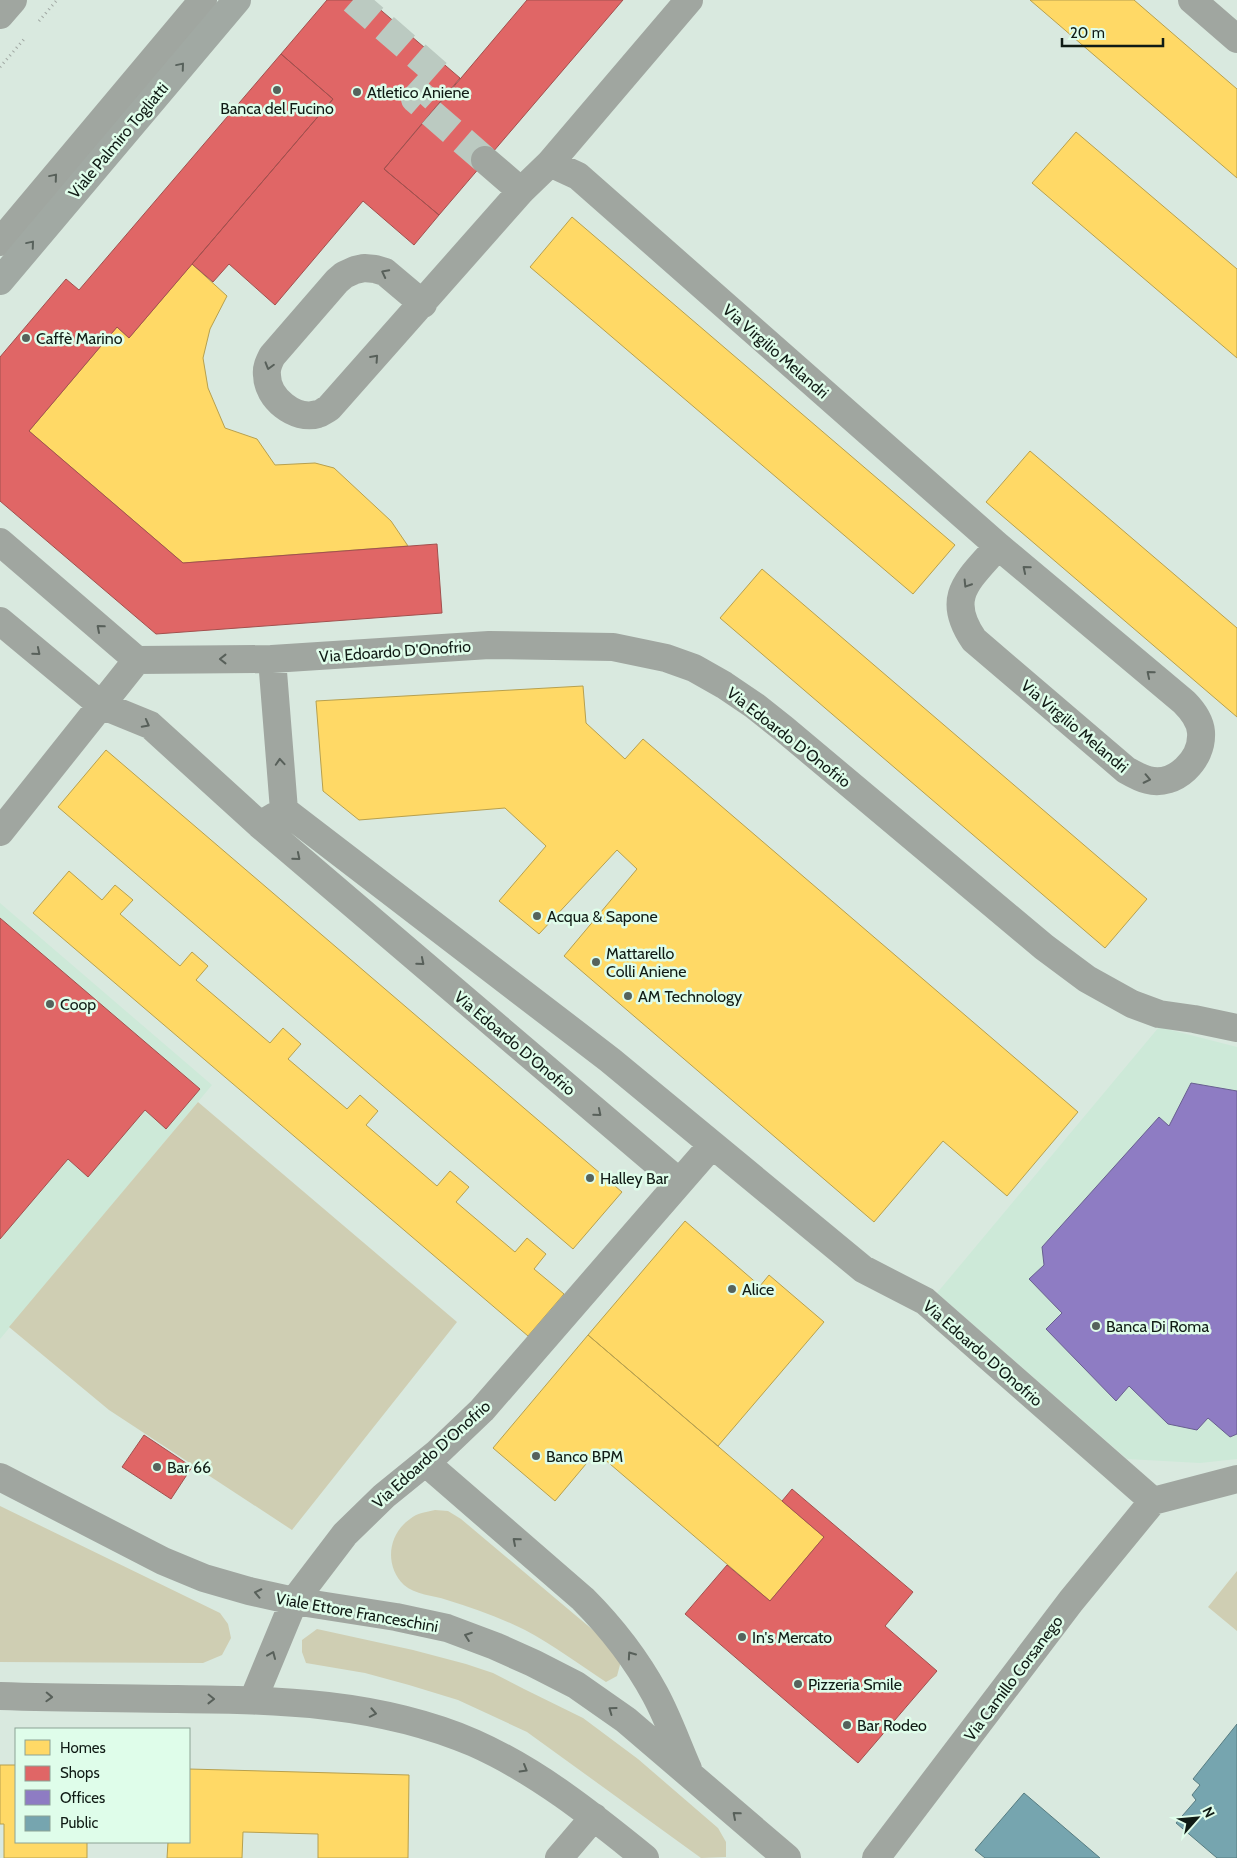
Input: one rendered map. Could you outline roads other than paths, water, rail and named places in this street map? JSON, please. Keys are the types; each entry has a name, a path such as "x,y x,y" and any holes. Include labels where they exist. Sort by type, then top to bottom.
{"main road":[{"name":"Viale Palmiro Togliatti","path":"0,281 237,0"}],"street":[{"path":"0,15 13,0"},
{"name":"Viale Palmiro Togliatti","path":"0,242 203,0"},
{"path":"423,304 385,272 364,268 344,275 272,356 267,367 266,377 275,397 289,409 299,414 318,414 329,408 423,304 520,192 550,163 689,0"},
{"path":"1192,0 1237,40"},
{"path":"485,160 520,192"},
{"name":"Via Virgilio Melandri","path":"550,163 578,176 998,546 1190,708 1198,720 1201,732 1200,744 1196,756 1190,765 1171,778 1159,781 1149,781 1138,777 1126,770 974,640 965,627 960,613 960,601 964,588 998,546"},
{"path":"0,542 137,660 0,832"},
{"name":"Via Edoardo D'Onofrio","path":"0,621 101,705 150,725 260,825 679,1182"},
{"name":"Via Edoardo D'Onofrio","path":"137,660 272,659 489,645 549,645 613,647 648,653 681,662 724,685 784,728 1044,947 1087,980 1125,1001 1159,1014 1237,1028"},
{"path":"260,825 284,810 272,659"},
{"name":"Via Edoardo D'Onofrio","path":"284,810 610,1060 863,1269 924,1301 1154,1501"},
{"name":"Via Edoardo D'Onofrio","path":"253,1700 294,1601 345,1534 384,1496 426,1462 469,1423 495,1396 712,1145"},
{"path":"426,1462 583,1599 602,1618 629,1653 655,1695 692,1777"},
{"name":"Viale Ettore Franceschini","path":"0,1477 184,1570 227,1585 294,1601 396,1617 447,1628 496,1646 584,1691 626,1720 692,1777 769,1852"},
{"path":"1154,1501 1237,1479"},
{"name":"Via Camillo Corsanego","path":"876,1858 1071,1601 1154,1501"},
{"path":"0,1696 253,1700 321,1704 411,1721 474,1743 527,1771 594,1817 646,1858"},
{"path":"559,1858 594,1817"}],"tunnel":[{"path":"353,0 438,74 415,99 485,160"}],"place":[{"name":"Banca del Fucino","path":"277,90"},
{"name":"Atletico Aniene","path":"357,92"},
{"name":"Caffè Marino","path":"26,338"},
{"name":"Acqua & Sapone","path":"537,916"},
{"name":"Mattarello Colli Aniene","path":"596,962"},
{"name":"AM Technology","path":"628,996"},
{"name":"Coop","path":"50,1004"},
{"name":"Halley Bar","path":"590,1178"},
{"name":"Alice","path":"732,1289"},
{"name":"Banca Di Roma","path":"1096,1326"},
{"name":"Banco BPM","path":"536,1456"},
{"name":"Bar 66","path":"157,1467"},
{"name":"In's Mercato","path":"742,1637"},
{"name":"Pizzeria Smile","path":"798,1684"},
{"name":"Bar Rodeo","path":"847,1725"}]}
